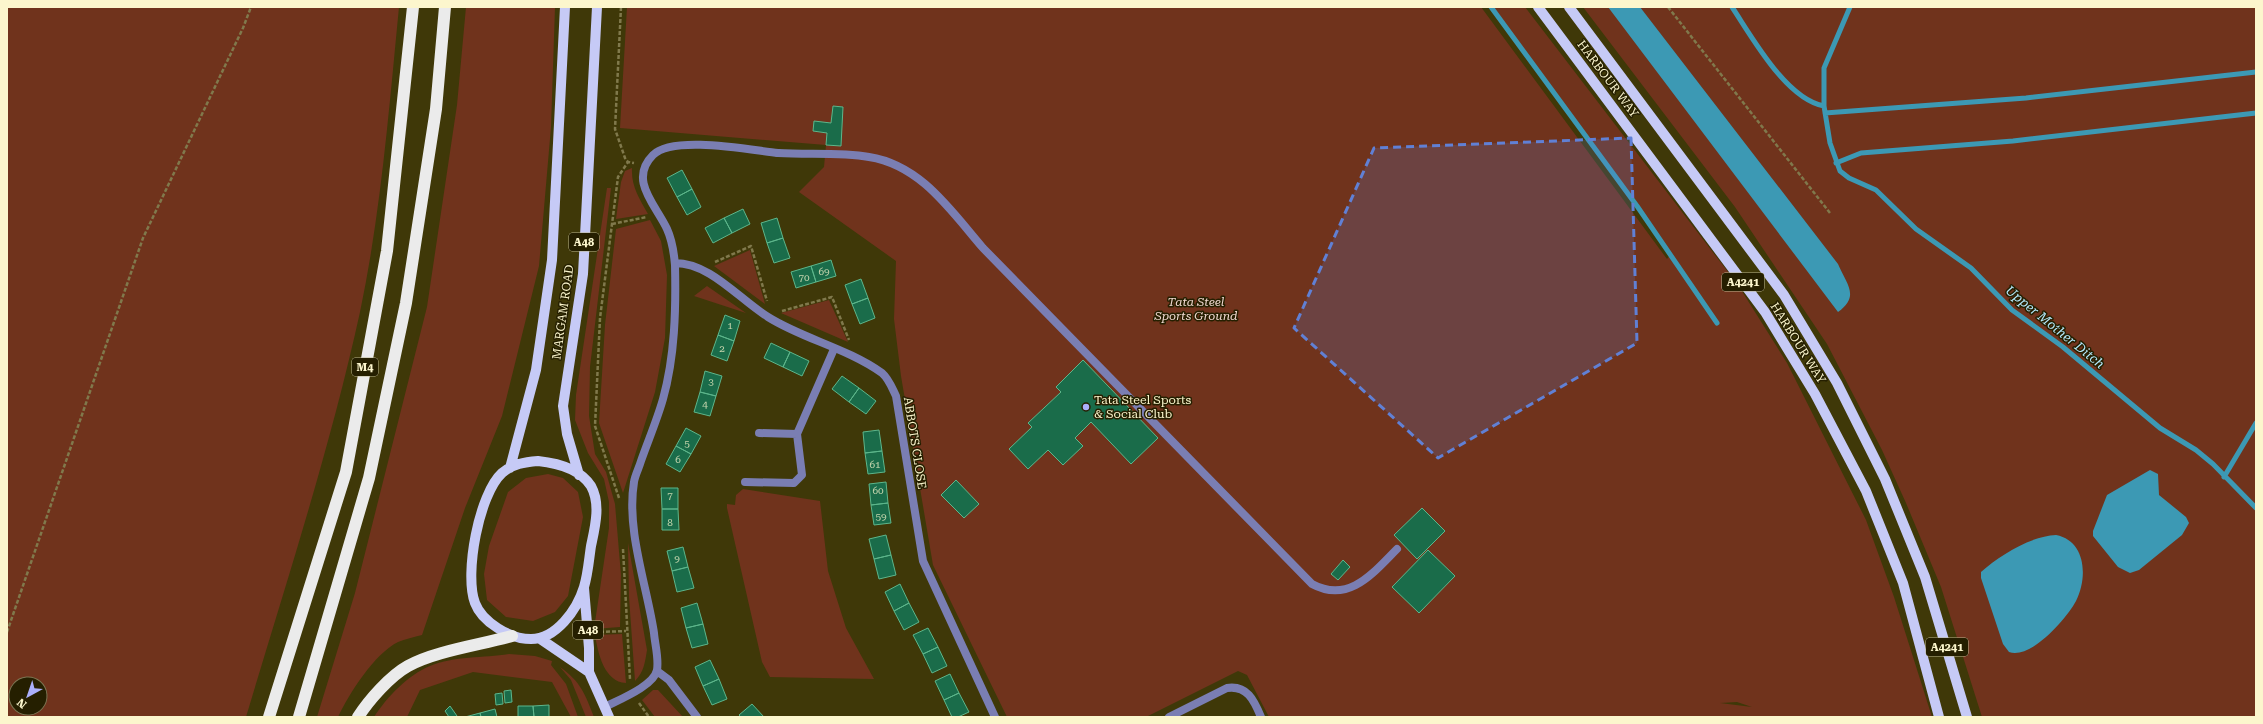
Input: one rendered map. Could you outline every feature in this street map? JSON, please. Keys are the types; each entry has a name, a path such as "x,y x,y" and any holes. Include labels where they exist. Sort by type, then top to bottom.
{"highway":[{"name":"M4","path":"269,717 346,472 387,251 413,7"},
{"name":"M4","path":"299,717 368,478 406,303 436,109 445,7"},
{"path":"358,717 377,693 406,667 425,658 512,636"}],"main road":[{"name":"MARGAM ROAD","path":"510,468 536,370 551,268 565,7"},
{"name":"MARGAM ROAD","path":"579,475 567,434 563,406 583,274 596,7"},
{"name":"HARBOUR WAY","path":"1538,7 1765,312 1815,394 1866,491 1903,583 1939,717"},
{"name":"HARBOUR WAY","path":"1569,7 1784,295 1837,383 1884,479 1925,577 1967,717"},
{"path":"539,638 560,626 570,615 584,588 596,519 596,499 590,486 579,475 558,463 523,462 501,473 481,512 471,570 474,602 480,612 512,636 539,638 589,672"},
{"name":"A48","path":"584,588 590,648 589,672 609,717"}],"street":[{"path":"605,707 634,692 652,679 657,671 653,625 637,543 633,512 634,481 663,399 673,344 675,263 667,230 646,196 642,178 644,166 654,154 670,145 691,144 778,154 868,157 896,165 907,170 931,189 983,248 1312,584 1332,591 1350,588 1370,576 1397,549"},
{"name":"ABBOTS CLOSE","path":"675,263 686,263 706,272 768,317 846,354 883,374 890,383 896,396 923,561 995,717"},
{"path":"745,482 794,483 802,475 797,434 834,349"},
{"path":"759,433 797,434"},
{"path":"657,671 669,680 697,717"},
{"path":"1169,717 1227,688 1236,687 1249,694 1256,704 1261,717"}],"path":[{"path":"7,632 143,238 243,28 251,7"},
{"path":"621,7 615,129 628,162"},
{"path":"1668,7 1830,213"},
{"path":"628,162 644,166"},
{"path":"619,500 595,426 600,318 618,177 628,162"},
{"path":"612,224 649,216 657,212"},
{"path":"706,272 709,265 751,246 768,308 768,317 777,312 832,297 850,342 846,354"},
{"path":"622,541 626,630 631,682 634,692 649,717"},
{"path":"594,632 626,630"}],"highlighted area":[{"path":"1631,138 1637,343 1438,458 1294,328 1374,148"}],"green space":[{"path":"7,7 399,7 379,198 374,236 360,312 321,465 246,717 7,717"},
{"path":"466,7 555,7 551,127 539,266 502,416 465,508 422,635 398,642 380,656 355,686 338,717 317,717 355,593 427,307 457,105"},
{"name":"Tata Steel Sports Ground","path":"627,7 1481,7 1667,259 1671,254 1491,7 1525,7 1738,285 1787,363 1866,520 1894,597 1932,717 1269,717 1247,675 1238,671 1146,717 1007,717 933,565 901,376 894,319 896,261 799,192 824,167 826,145 620,128","holes":["1737,702 1752,707 1720,703"]},
{"path":"1583,7 2256,7 2256,717 1982,717 1941,587 1882,450 1827,344 1735,207"},
{"path":"632,168 634,186 648,214 616,219 621,182 625,171"},
{"path":"607,188 611,188 590,367 589,416 595,454 606,472 615,504 621,575 620,627 594,629 609,528 609,502 604,479 588,453 575,420 576,395"},
{"path":"650,220 661,241 667,275 665,338 655,392 623,493 599,423 605,325 616,229"},
{"path":"750,250 765,304 714,266"},
{"path":"707,286 746,313 694,296"},
{"path":"829,300 848,342 781,313"},
{"path":"548,474 563,478 578,492 583,517 568,596 555,612 533,621 506,617 487,600 484,574 489,546 508,492 526,478"},
{"path":"743,489 820,501 828,571 846,628 874,679 770,677 762,662 727,508 727,504 735,505 736,495"},
{"path":"628,543 647,650 645,663 635,681 629,597"},
{"path":"622,634 626,683 612,678 607,672 600,658 595,635"},
{"path":"509,654 535,656 552,661 551,665 566,684 578,717 571,717 552,682 473,672 420,690 407,717 374,717 399,687 414,675 430,666 449,660"},
{"path":"560,667 578,683 594,717 586,717 571,680"},
{"path":"653,690 658,690 683,717 655,717 642,700"}],"water":[{"path":"1608,7 1640,7 1838,264 1848,284 1850,295 1849,301 1838,312"},
{"path":"2150,470 2158,474 2159,495 2186,517 2189,523 2182,535 2139,570 2130,573 2118,567 2093,536 2093,531 2107,495"},
{"path":"2056,535 2073,544 2079,552 2083,571 2080,592 2076,601 2065,617 2047,636 2027,650 2018,653 2009,652 2003,644 1981,578 1981,572 2006,553 2026,543 2046,536"}],"building":[{"path":"833,106 843,107 841,146 826,145 827,133 813,131 814,121 831,123"},
{"path":"682,170 692,189 677,197 667,178"},
{"path":"692,189 701,207 687,215 677,197"},
{"path":"743,209 750,224 732,233 724,218"},
{"path":"724,218 732,233 713,243 705,228"},
{"path":"777,218 783,238 767,243 761,223"},
{"path":"783,238 790,258 774,263 767,243"},
{"path":"831,260 836,276 816,282 811,266"},
{"path":"811,266 816,282 796,288 791,272"},
{"path":"861,279 868,298 852,304 845,285"},
{"path":"868,298 875,318 860,324 852,304"},
{"path":"725,315 740,321 734,341 718,335"},
{"path":"718,335 734,341 727,361 711,355"},
{"path":"771,343 790,352 783,367 764,358"},
{"path":"790,352 809,361 802,376 783,367"},
{"name":"Tata Steel Sports & Social Club","path":"1083,360 1158,438 1131,464 1091,422 1075,438 1083,446 1063,465 1048,450 1028,469 1009,449 1032,427 1028,423 1061,392 1056,387"},
{"path":"705,371 722,376 716,396 700,392"},
{"path":"842,376 859,388 849,402 832,389"},
{"path":"859,388 876,401 866,414 849,402"},
{"path":"700,392 716,396 710,416 694,412"},
{"path":"686,428 701,436 691,454 676,446"},
{"path":"879,430 882,451 865,453 863,432"},
{"path":"676,446 691,454 680,472 666,464"},
{"path":"882,451 885,472 868,474 865,453"},
{"path":"956,480 979,504 964,518 941,495"},
{"path":"886,482 888,503 871,505 869,484"},
{"path":"661,488 678,488 678,509 662,509"},
{"path":"888,503 891,523 874,525 871,505"},
{"path":"1422,508 1445,531 1417,559 1394,535"},
{"path":"662,509 678,509 679,530 662,530"},
{"path":"886,535 891,555 874,559 869,539"},
{"path":"683,547 688,567 672,571 667,551"},
{"path":"1428,550 1455,576 1419,613 1392,587"},
{"path":"891,555 896,575 879,579 874,559"},
{"path":"1343,560 1350,567 1338,580 1331,574"},
{"path":"688,567 694,588 677,592 672,571"},
{"path":"900,584 909,603 894,611 885,592"},
{"path":"697,603 703,624 686,628 681,608"},
{"path":"909,603 919,622 904,630 894,611"},
{"path":"703,624 708,644 692,648 686,628"},
{"path":"928,628 938,647 923,654 913,635"},
{"path":"938,647 947,666 932,673 923,654"},
{"path":"710,660 719,679 703,686 695,667"},
{"path":"950,674 959,693 944,700 935,681"},
{"path":"719,679 727,699 712,705 703,686"},
{"path":"511,690 512,702 505,703 504,691"},
{"path":"502,693 503,704 496,705 495,694"},
{"path":"959,693 969,712 958,717 952,717 944,700"},
{"path":"752,704 764,717 741,717 739,715"},
{"path":"549,705 549,717 534,717 533,706"},
{"path":"450,706 457,716 449,717 445,711"},
{"path":"518,706 533,706 534,717 518,717"},
{"path":"495,709 497,717 481,717 480,713"},
{"path":"480,713 481,717 465,717"}],"waterway":[{"path":"1491,7 1637,206 1717,323"},
{"path":"1732,7 1760,50 1783,80 1796,92 1810,101 1824,106"},
{"name":"Upper Mother Ditch","path":"1850,7 1824,68 1824,106 1830,143 1840,171 1849,178 1876,190 1916,229 1971,268 2012,310 2063,347 2160,428 2196,450 2213,464 2256,508"},
{"path":"1825,113 2026,98 2256,72"},
{"path":"1836,163 1861,153 2013,141 2256,113"},
{"path":"2224,477 2256,423"}],"place":[{"name":"Tata Steel Sports & Social Club","path":"1086,407"}]}
